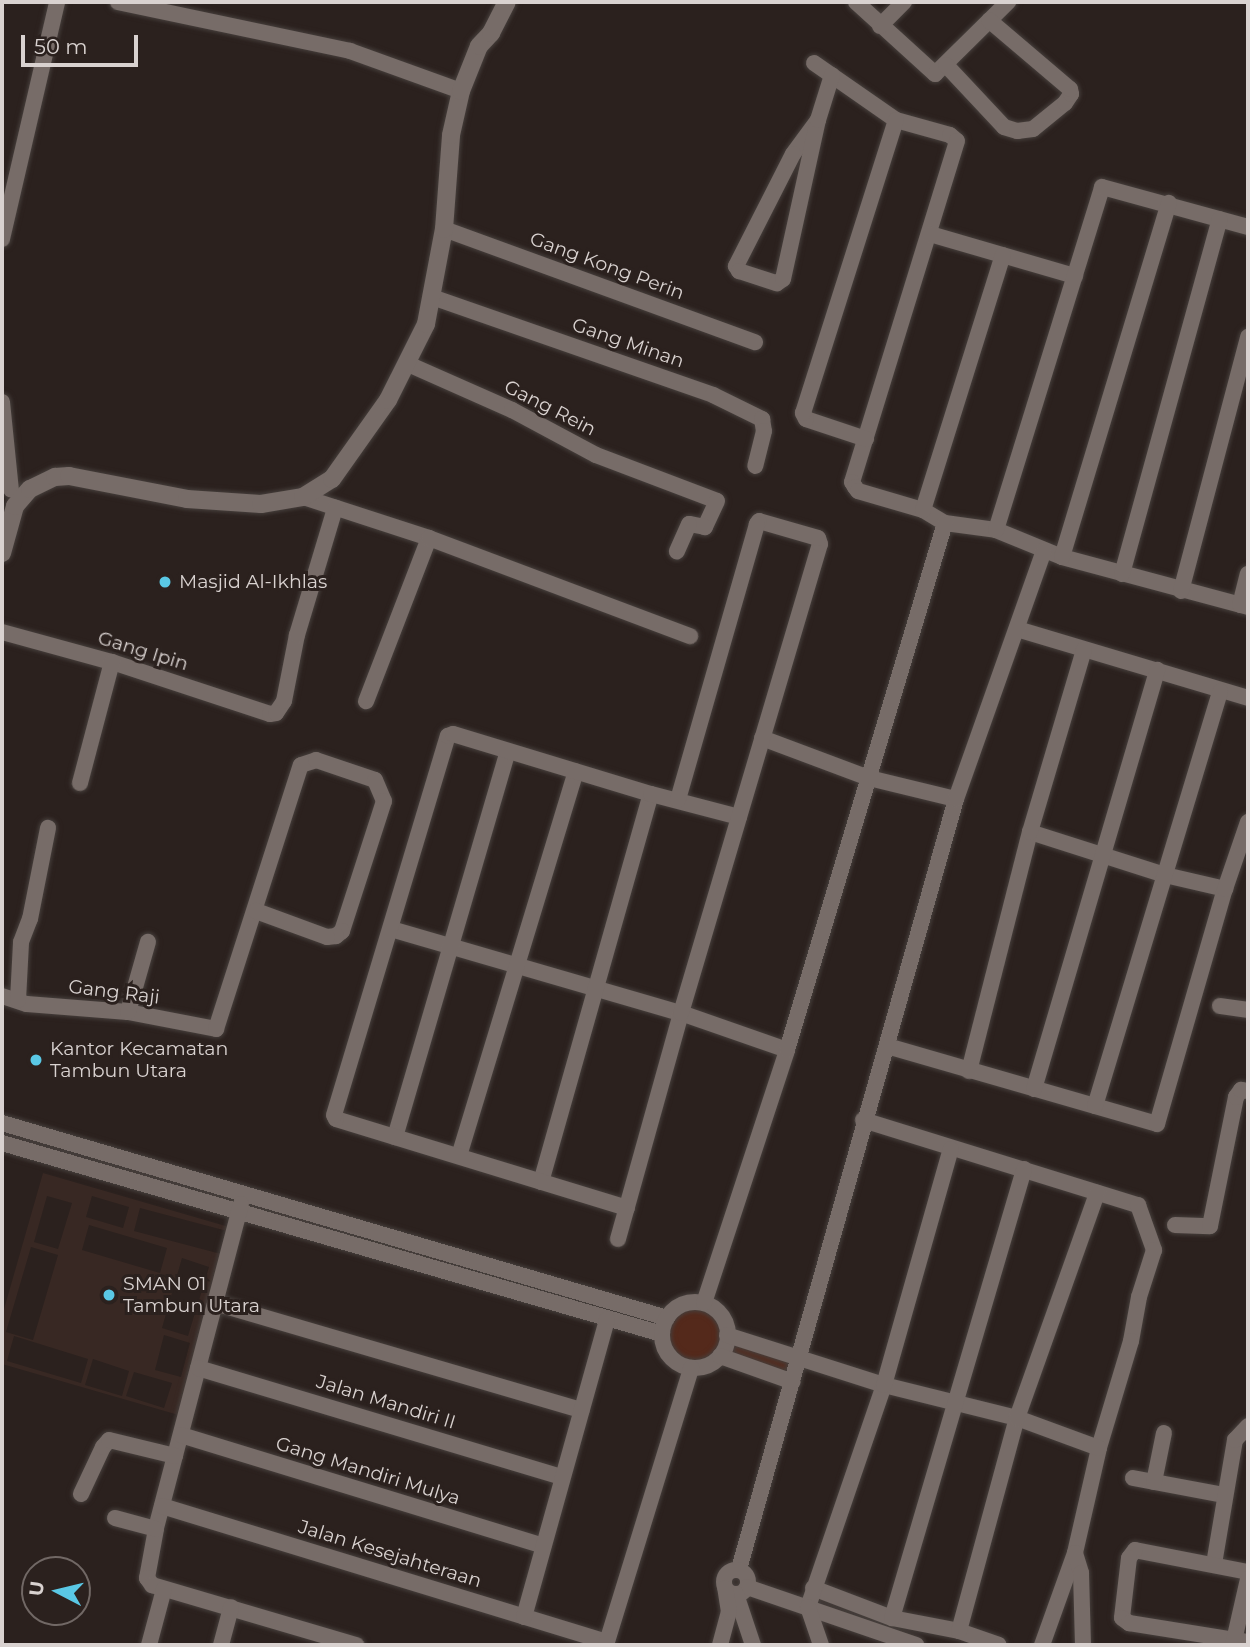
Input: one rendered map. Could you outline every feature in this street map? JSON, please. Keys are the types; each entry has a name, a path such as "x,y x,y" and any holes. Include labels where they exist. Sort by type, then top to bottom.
{"street":[{"path":"2,239 10,167 57,2"},
{"path":"118,2 350,51 461,91"},
{"path":"11,492 43,480 69,476 107,485 226,503 279,503 303,498 332,479 376,419 408,364 426,324 444,229 451,135 461,91 479,46 491,33 507,2"},
{"path":"856,2 936,74 1008,2"},
{"path":"880,26 904,2"},
{"path":"946,65 1004,127 1017,131 1033,129 1065,103 1071,94 1070,89 989,20"},
{"path":"814,63 896,120 953,136 957,141 852,482 858,491 923,510 945,523 996,530 1062,557 1244,606 1248,574"},
{"path":"818,120 793,154 736,266 739,271 777,283 783,279 818,120 832,75"},
{"path":"866,439 806,419 803,413 896,120"},
{"path":"996,530 1102,187 1169,203 1248,228"},
{"path":"1062,557 1169,203"},
{"path":"1122,575 1220,219"},
{"name":"Gang Kong Perin","path":"444,229 755,342"},
{"path":"930,234 1075,276"},
{"path":"923,510 1003,255"},
{"name":"Gang Minan","path":"432,297 713,395 762,419 764,431 755,466"},
{"path":"1181,591 1248,337"},
{"name":"Gang Rein","path":"408,364 512,410 596,455 717,501 705,527 689,524 677,551"},
{"path":"2,402 11,492 15,506 2,553"},
{"path":"303,498 429,538 690,636"},
{"name":"Gang Ipin","path":"2,632 112,662 270,714 280,710 284,701 297,635 335,508"},
{"path":"618,1239 681,1013 820,544 818,538 760,521 678,800"},
{"path":"704,1303 787,1050 945,523"},
{"path":"366,701 429,538"},
{"path":"752,1645 736,1590 727,1573 738,1569 956,799 1044,551"},
{"path":"1017,629 1248,698"},
{"path":"969,1071 1030,832 1084,650"},
{"path":"80,783 112,662"},
{"path":"1034,1089 1157,670"},
{"path":"1095,1106 1220,691"},
{"path":"627,1208 334,1116 447,738 453,734 651,794 739,817"},
{"path":"762,738 869,778 956,799"},
{"path":"395,1137 508,751"},
{"path":"316,760 375,780 384,801 342,931 336,936 327,937 256,911 301,765 316,760"},
{"path":"458,1156 576,771"},
{"path":"541,1181 598,990 651,794"},
{"path":"887,1046 1157,1124 1248,822"},
{"path":"10,998 21,942 30,919 48,828"},
{"path":"1030,832 1166,875 1226,889"},
{"name":"Gang Raji","path":"10,998 27,1004 128,1012 210,1029 220,1024 229,984 256,911"},
{"path":"391,929 681,1013 787,1050"},
{"path":"128,1012 148,943"},
{"path":"1220,1006 1248,1010"},
{"path":"1175,1225 1210,1226 1236,1097 1241,1090 1248,1091"},
{"path":"863,1120 1138,1205 1154,1250 1139,1297 1131,1341 1100,1448 1075,1553 1042,1645"},
{"path":"2,1123 444,1254 664,1326"},
{"path":"2,1143 607,1319 664,1326"},
{"path":"821,1645 808,1607 884,1385 951,1149"},
{"path":"892,1618 1024,1169"},
{"path":"959,1631 1017,1418 1097,1193"},
{"path":"243,1194 156,1529 147,1578 150,1584 164,1589 356,1645"},
{"path":"439,1270 444,1254"},
{"path":"215,1303 582,1410"},
{"path":"704,1303 721,1315 727,1335 720,1356 702,1367 691,1368 680,1366 665,1350 664,1326 683,1304 704,1303"},
{"path":"524,1617 607,1319"},
{"path":"727,1335 884,1385 1017,1418 1100,1448"},
{"path":"720,1356 793,1382"},
{"name":"Jalan Mandiri II","path":"198,1368 562,1477"},
{"path":"606,1643 691,1368"},
{"path":"1214,1564 1235,1440 1248,1426"},
{"path":"1154,1482 1164,1433"},
{"name":"Gang Mandiri Mulya","path":"181,1435 543,1546"},
{"path":"81,1494 103,1447 109,1440 175,1456"},
{"path":"1133,1478 1224,1495"},
{"name":"Jalan Kesejahteraan","path":"162,1506 606,1643"},
{"path":"115,1518 156,1529"},
{"path":"1248,1572 1214,1564 1132,1552 1122,1618 1129,1623 1239,1642 1248,1579"},
{"path":"1075,1553 1081,1573 1083,1645"},
{"path":"813,1588 892,1618 959,1631 999,1645"},
{"path":"149,1645 164,1589"},
{"path":"736,1590 808,1607 896,1642 916,1645"},
{"path":"720,1645 736,1590"},
{"path":"221,1645 231,1607"},
{"path":"296,1645 301,1628"}],"shaded area":[{"name":"SMAN 01 Tambun Utara","path":"43,1173 236,1229 182,1416 2,1364 2,1316","holes":["47,1196 72,1203 58,1249 34,1242","92,1196 129,1207 123,1228 86,1217","140,1208 227,1231 221,1254 134,1231","89,1225 167,1248 160,1273 82,1250","31,1247 58,1255 33,1340 6,1332","182,1258 209,1267 188,1336 162,1328","164,1335 190,1343 181,1377 155,1370","14,1336 88,1359 81,1383 7,1361","93,1359 129,1371 122,1396 85,1385","134,1372 172,1383 164,1408 126,1396"]},
{"path":"693,1302 704,1303 721,1315 728,1336 800,1357 793,1382 720,1356 701,1368 680,1366 665,1350 663,1328 674,1310"}],"place":[{"name":"Masjid Al-Ikhlas","path":"165,582"},
{"name":"Kantor Kecamatan Tambun Utara","path":"36,1060"},
{"name":"SMAN 01 Tambun Utara","path":"109,1295"}]}
